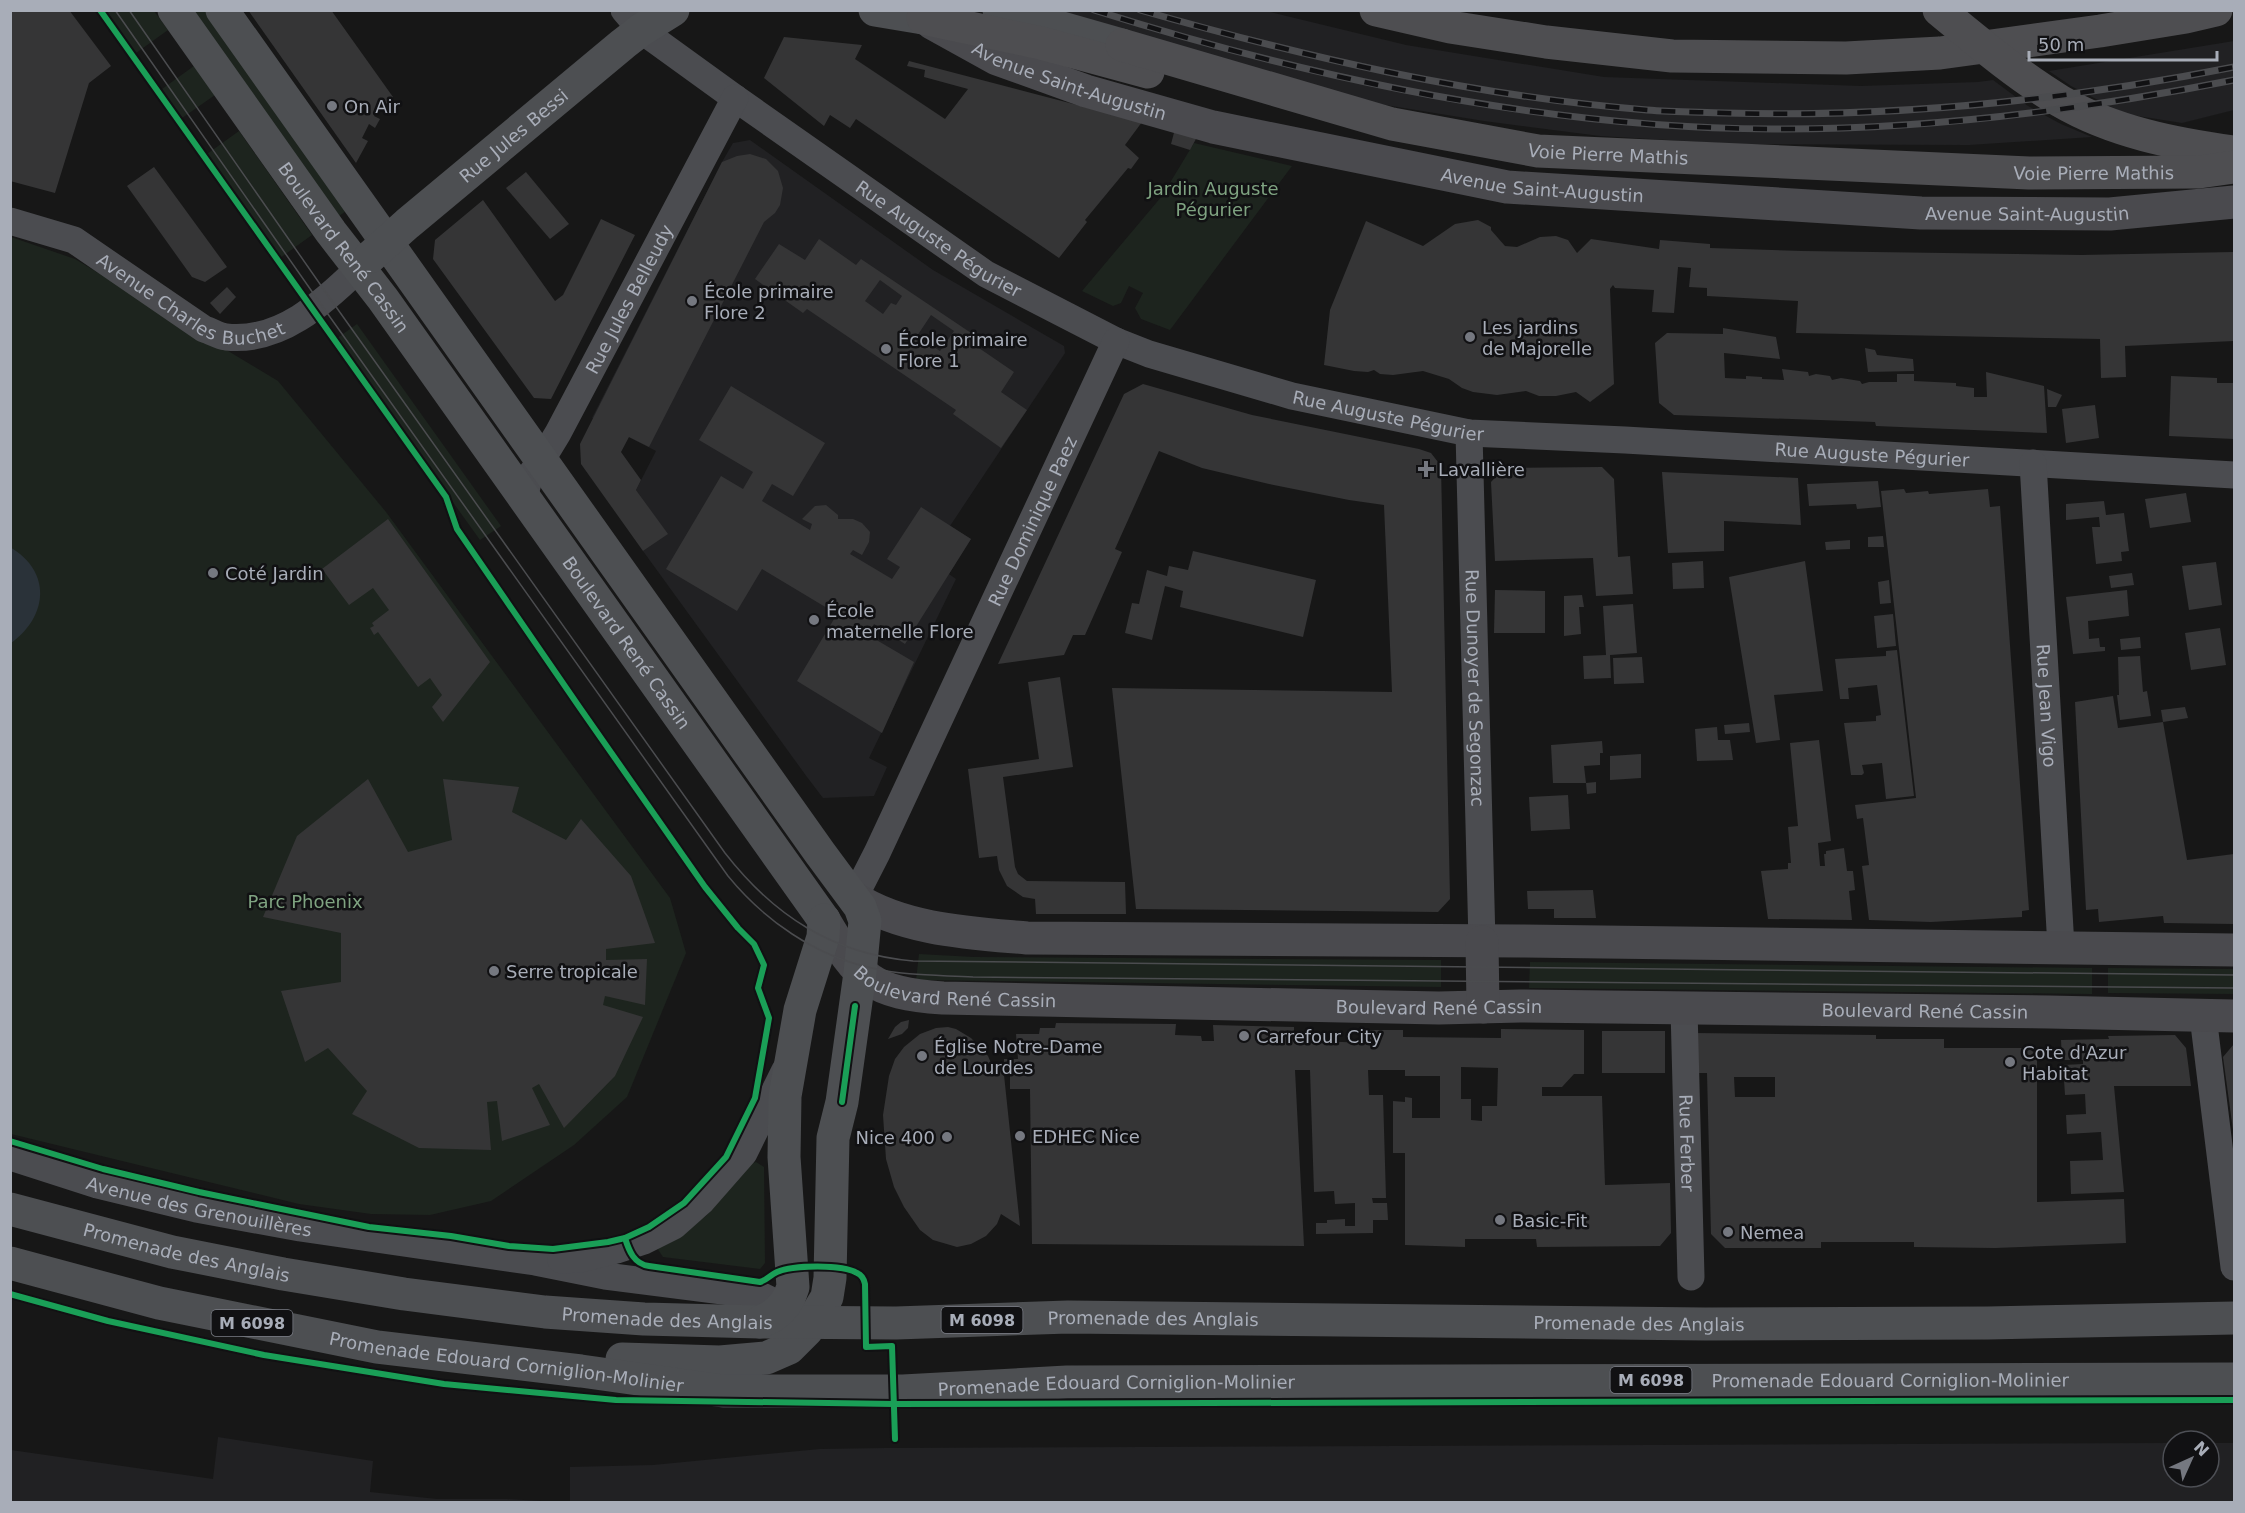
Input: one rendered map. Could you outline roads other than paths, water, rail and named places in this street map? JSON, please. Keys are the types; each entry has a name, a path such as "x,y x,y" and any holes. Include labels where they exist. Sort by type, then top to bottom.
{"highway":[{"path":"1376,10 1450,27 1546,42 1672,56 1845,58 1940,52 2100,31 2217,10"},
{"path":"1939,10 2017,72 2071,106 2100,120 2145,136 2235,152"},
{"path":"923,18 1041,43 1311,117 1392,124"},
{"name":"Voie Pierre Mathis","path":"1122,45 1392,124 1538,151 2029,173 2199,172 2235,167"}],"main road":[{"name":"Boulevard René Cassin","path":"174,10 331,232 383,299 824,920 850,962 875,984 908,996 943,998 2219,1016"},
{"name":"Boulevard René Cassin","path":"222,10 806,834 854,898 877,910 918,923 972,933 1027,938 2235,950"},
{"path":"633,20 673,10"},
{"name":"Avenue Saint-Augustin","path":"875,10 923,18 997,59 1086,91 1213,127 1507,187 1921,213 2110,214 2235,202"},
{"name":"Voie Pierre Mathis","path":"999,10 1122,45"},
{"name":"Rue Jules Bessi","path":"359,268 633,20"},
{"path":"497,1362 582,1358 720,1362 766,1358 789,1348 812,1322 826,1297 830,1278 833,1138 842,1102 865,921 864,914 854,898 824,920"},
{"name":"Avenue des Grenouillères","path":"772,1314 791,1295 793,1287 783,1126 785,1096 790,1061 808,981 823,937 824,920"},
{"path":"1482,942 1483,1007"},
{"name":"Promenade des Anglais","path":"10,1209 172,1252 283,1274 404,1294 545,1312 644,1318 772,1314 812,1322 896,1323 1080,1317 1716,1324 1988,1323 2235,1318"},
{"name":"Promenade Edouard Corniglion-Molinier","path":"10,1263 159,1304 377,1347 580,1371 723,1391 903,1391 1067,1382 2235,1379"},
{"path":"830,1278 834,1292 843,1307 848,1314 860,1321"}],"street":[{"name":"Rue Auguste Pégurier","path":"633,20 735,98 986,274 1116,340 1149,354 1292,396 1469,433 2235,475"},
{"name":"Rue Jules Belleudy","path":"524,498 530,475 541,461 735,98"},
{"name":"Avenue Charles Buchet","path":"10,221 74,240 204,328 224,337 258,336 281,329 329,297 359,268"},
{"name":"Rue Dominique Paez","path":"854,898 1116,340"},
{"name":"Rue Dunoyer de Segonzac","path":"1469,433 1482,942"},
{"name":"Rue Jean Vigo","path":"2032,463 2061,947"},
{"name":"Rue Ferber","path":"1684,1009 1691,1277"},
{"path":"2219,1016 2235,1267"},
{"name":"Avenue des Grenouillères","path":"535,1262 581,1259 617,1250 644,1241 674,1226 701,1202 744,1153 790,1061"},
{"name":"Avenue des Grenouillères","path":"10,1157 97,1185 196,1209 300,1228 535,1262 605,1276 762,1296 772,1314"}],"tram line":[{"path":"115,10 320,303 728,876 774,921 792,934 831,955 884,971 973,977 2234,988"},
{"path":"129,10 329,297 725,853 744,875 785,913 831,940 884,957 913,961 2234,975"}],"railway":[{"path":"1094,10 1260,58 1429,95 1601,120 1687,126 1773,129 1947,122 2062,109 2234,80"},
{"path":"1140,10 1266,44 1391,73 1582,104 1666,111 1789,114 1918,109 2108,89 2234,67"}],"place":[{"name":"On Air","path":"332,106"},
{"name":"École primaire Flore 2","path":"692,301"},
{"name":"Les jardins de Majorelle","path":"1470,337"},
{"name":"École primaire Flore 1","path":"886,349"},
{"name":"Lavallière","path":"1426,469"},
{"name":"Coté Jardin","path":"213,573"},
{"name":"École maternelle Flore","path":"814,620"},
{"name":"Serre tropicale","path":"494,971"},
{"name":"Carrefour City","path":"1244,1036"},
{"name":"Église Notre-Dame de Lourdes","path":"922,1056"},
{"name":"Cote d'Azur Habitat","path":"2010,1062"},
{"name":"EDHEC Nice","path":"1020,1136"},
{"name":"Nice 400","path":"947,1137"},
{"name":"Basic-Fit","path":"1500,1220"},
{"name":"Nemea","path":"1728,1232"}],"park label":[{"name":"Jardin Auguste Pégurier","path":"1213,198"},
{"name":"Parc Phoenix","path":"305,901"}]}
